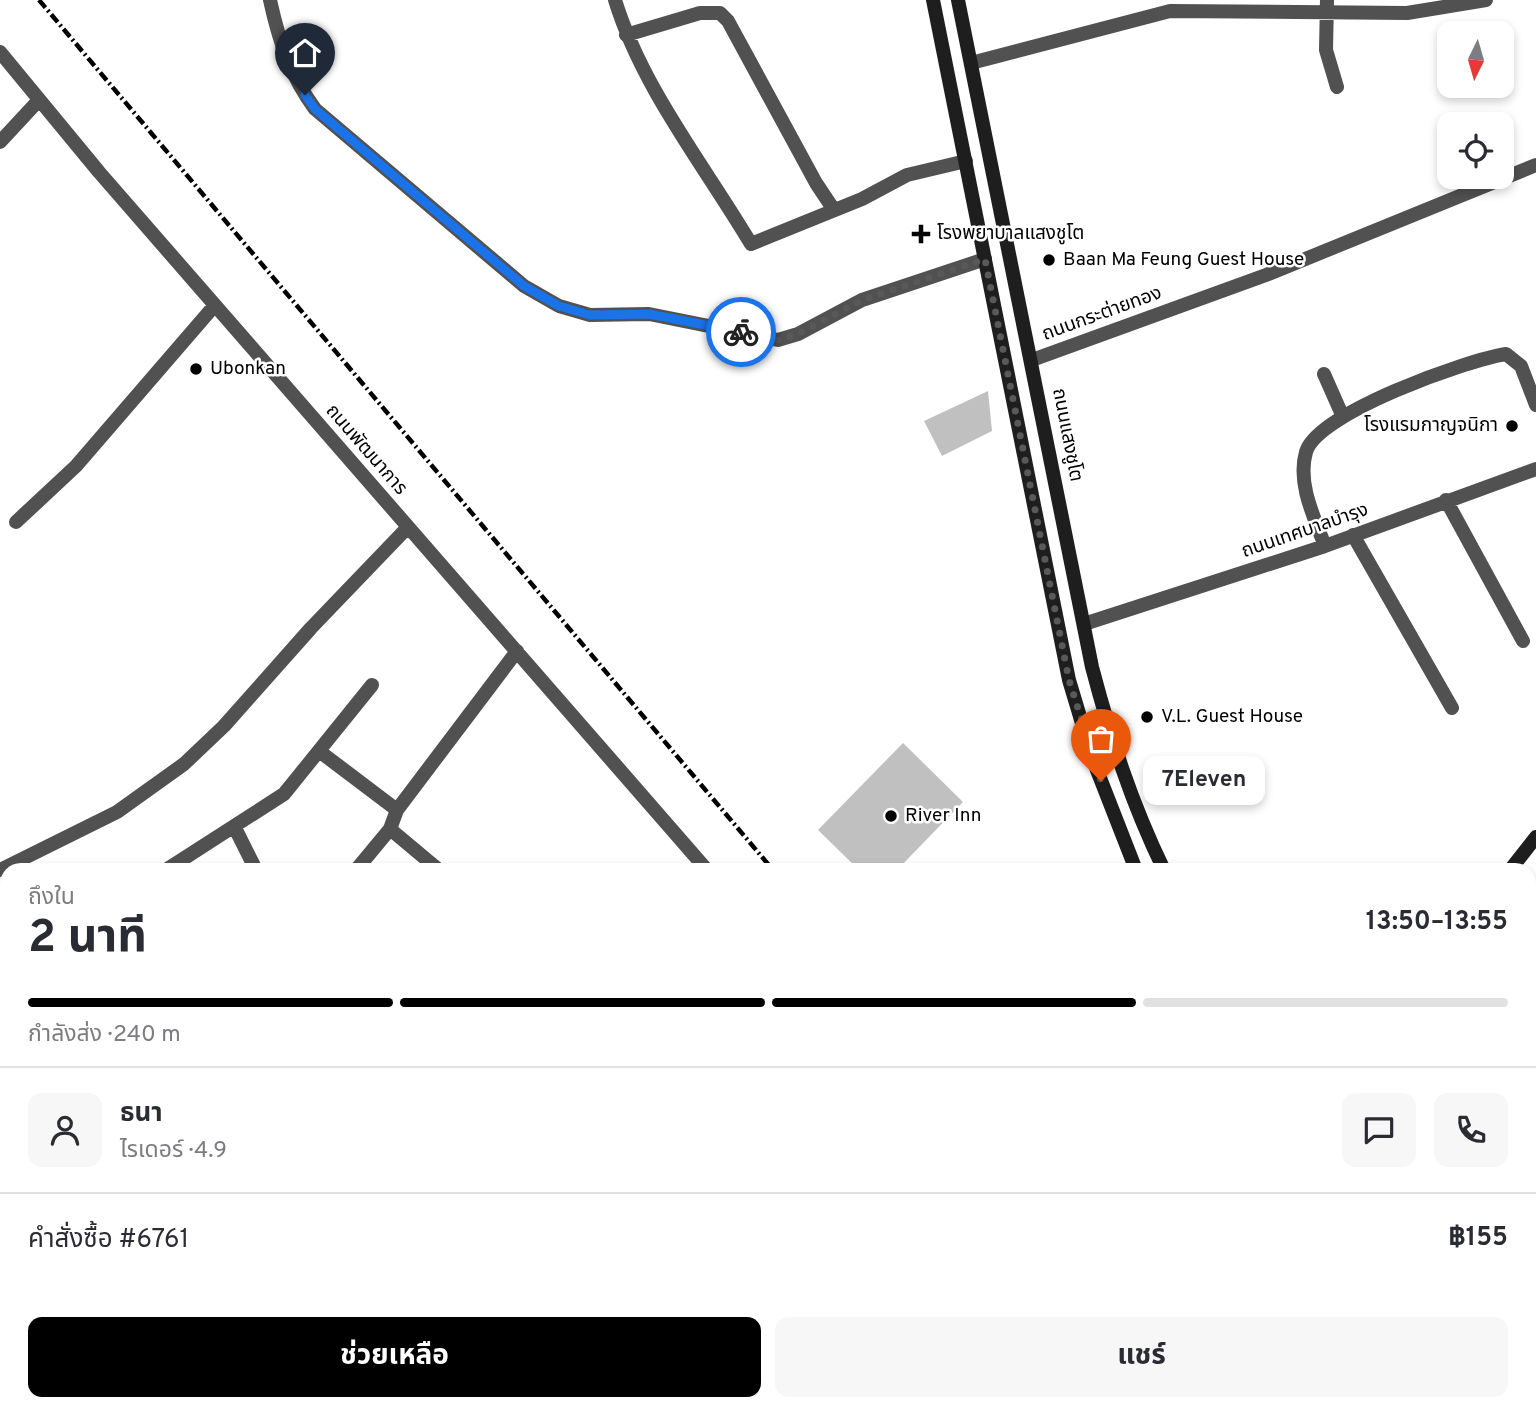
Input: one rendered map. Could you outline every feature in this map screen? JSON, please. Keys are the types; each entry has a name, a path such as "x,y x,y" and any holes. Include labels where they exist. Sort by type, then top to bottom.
{"main road":[{"path":"933,0 1069,680 1116,823 1133,863"},
{"name":"ถนนแสงชูโต","path":"958,0 1084,624 1116,758 1161,863"},
{"path":"1116,823 1138,815"},
{"path":"1516,863 1536,837"}],"street":[{"path":"270,0 280,45 295,82 315,109 524,286 559,306 590,315 649,314 778,340 798,334 862,300 985,259"},
{"path":"615,0 626,35 656,91 751,244 834,210 907,175 966,161"},
{"path":"971,63 1170,5 1326,6 1407,13 1486,0"},
{"path":"1326,6 1326,50 1337,87"},
{"path":"626,35 699,13 720,13 728,21 816,183 834,210"},
{"name":"ถนนพัฒนาการ","path":"0,52 215,305 701,863"},
{"path":"0,142 39,100"},
{"name":"ถนนกระต่ายทอง","path":"1032,360 1266,275 1536,165"},
{"path":"16,522 76,466 215,305"},
{"path":"1325,546 1309,503 1304,477 1305,455 1314,436 1343,418 1443,371 1506,354 1521,366 1536,405"},
{"path":"1324,374 1343,418"},
{"name":"ถนนเทศบาลบำรุง","path":"1084,624 1325,546 1536,469"},
{"path":"1446,500 1523,641"},
{"path":"14,863 117,812 184,764 224,726 311,628 408,527"},
{"path":"1353,535 1452,708"},
{"path":"362,863 390,829 397,810 517,651"},
{"path":"177,863 284,794 372,685"},
{"path":"319,751 397,810"},
{"path":"234,826 252,863"},
{"path":"390,829 431,863"}],"building":[{"path":"988,391 992,431 942,456 924,421"},
{"name":"River Inn","path":"903,743 963,802 904,863 852,863 818,830"}],"railway":[{"path":"39,0 767,863"}],"way so far":[{"path":"741,332 778,340 798,334 862,300 985,259 1069,680 1101,781"}],"place":[{"name":"โรงพยาบาลแสงชูโต","path":"921,234"},
{"name":"Baan Ma Feung Guest House","path":"1049,260"},
{"name":"Ubonkan","path":"196,369"},
{"name":"โรงแรมกาญจนิกา","path":"1512,426"},
{"name":"V.L. Guest House","path":"1147,717"},
{"name":"7Eleven","path":"1101,781"},
{"name":"River Inn","path":"891,816"}],"route":[{"path":"305,95 315,109 524,286 559,306 590,315 649,314 741,332"}]}
